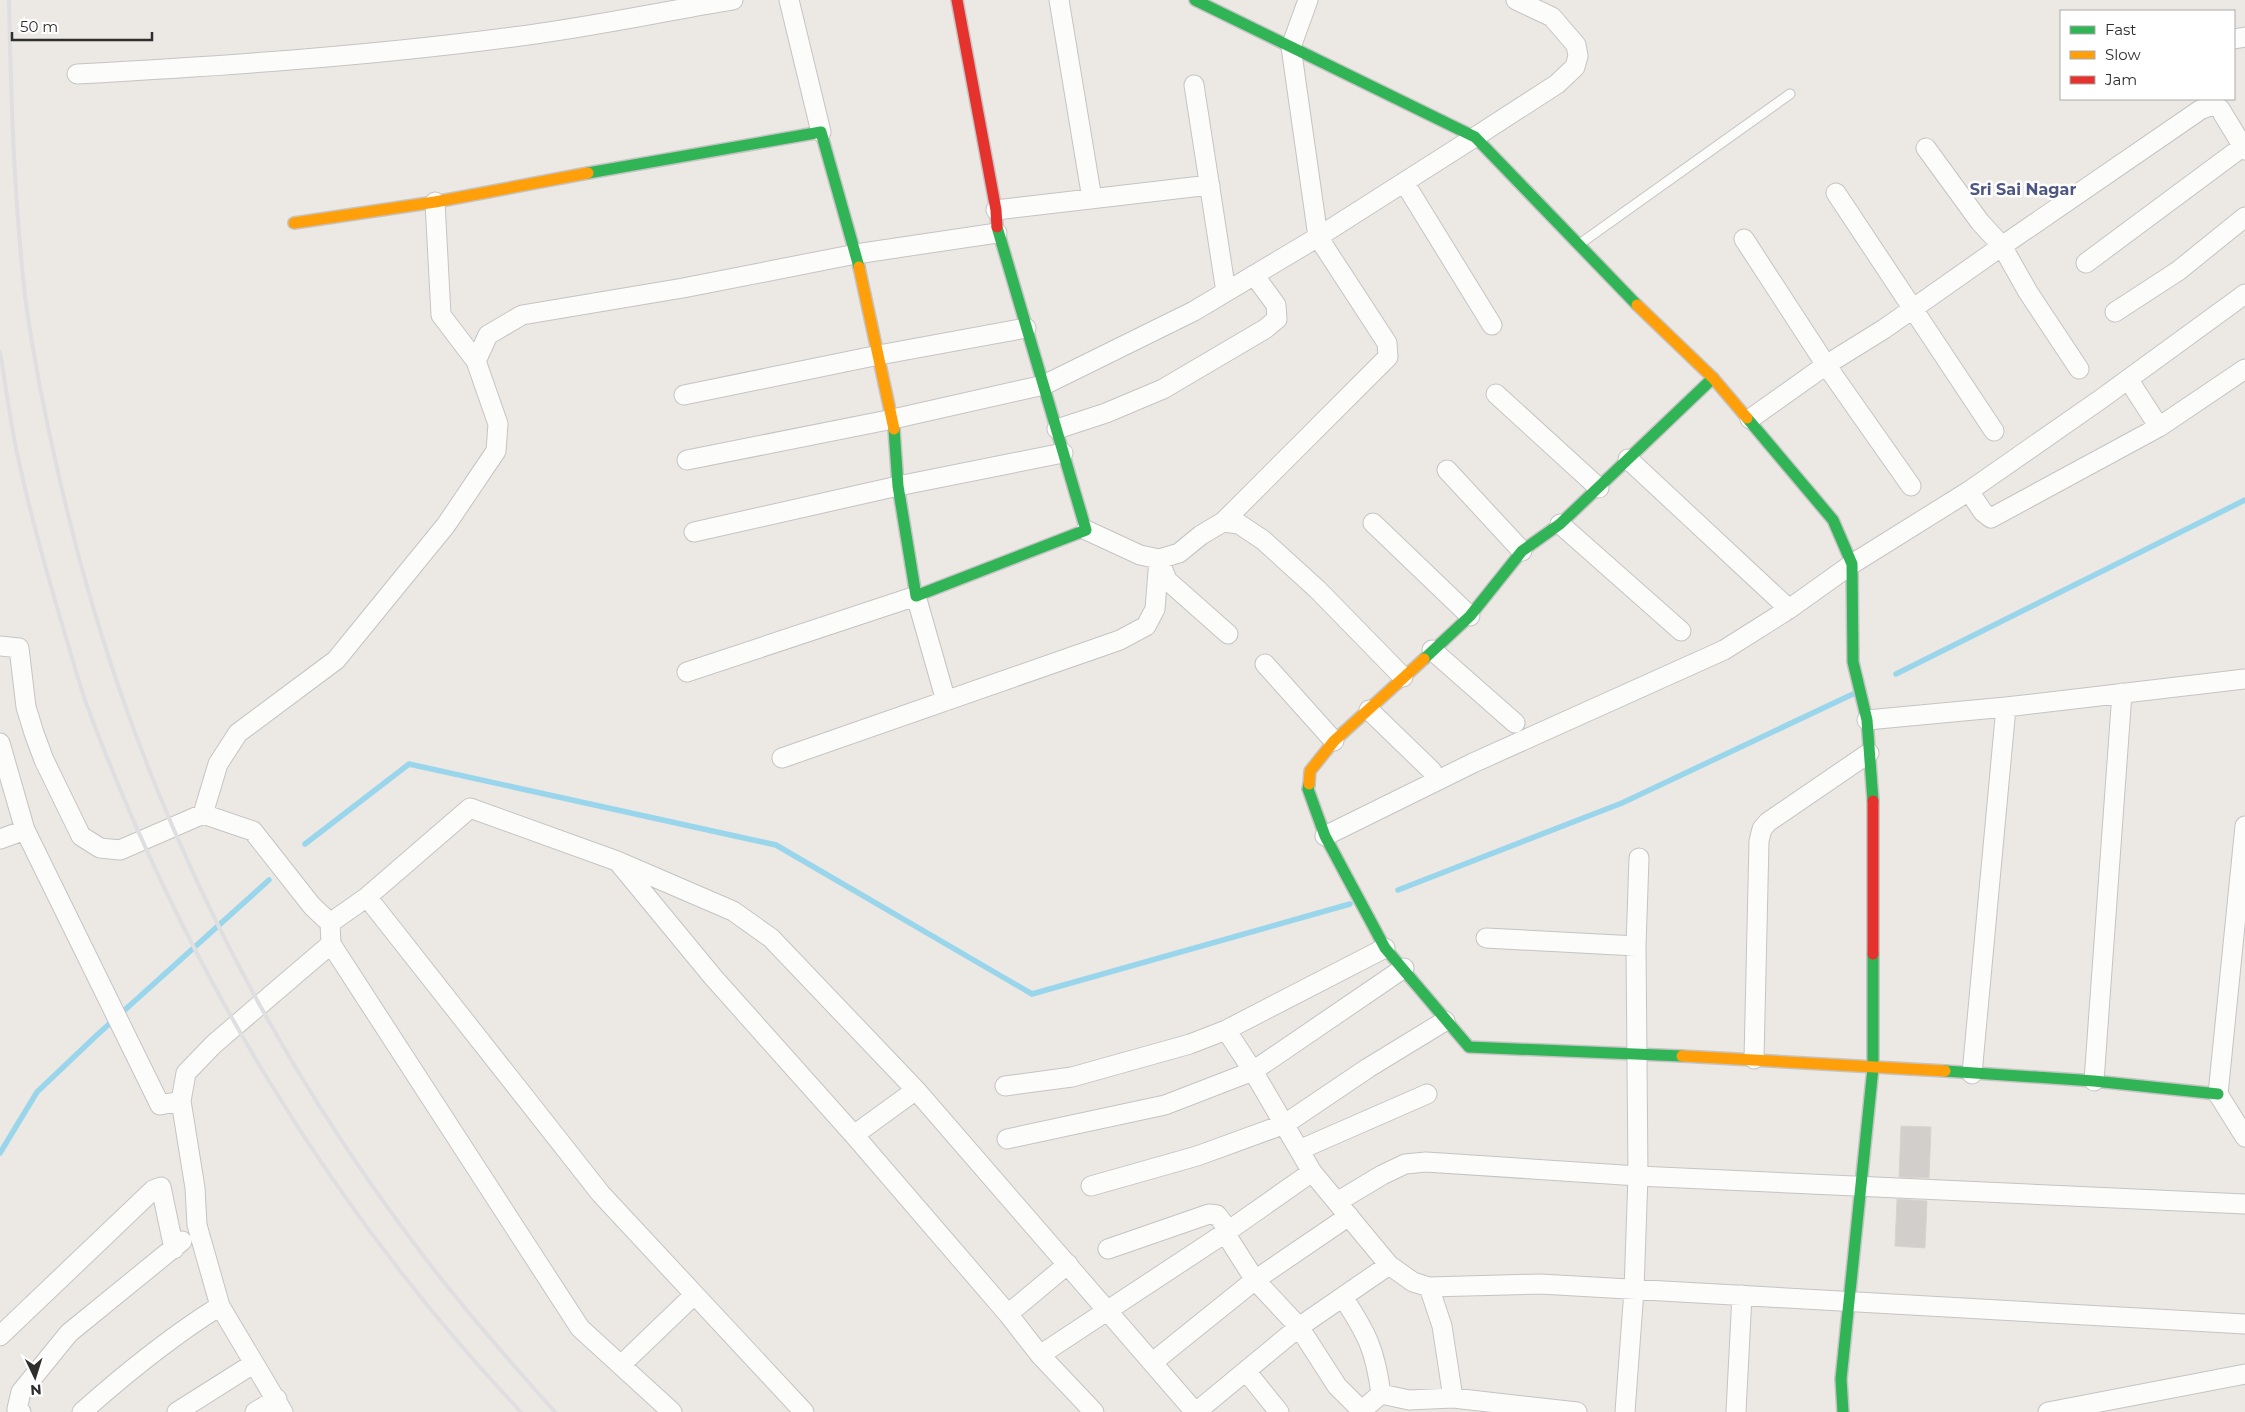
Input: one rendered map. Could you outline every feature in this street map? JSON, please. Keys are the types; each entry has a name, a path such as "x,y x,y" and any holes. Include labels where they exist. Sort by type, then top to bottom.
{"street":[{"path":"77,74 220,66 515,37 733,0"},
{"path":"789,0 821,132 856,254 879,355 893,419 898,486 916,596 946,700"},
{"path":"957,0 996,210 997,233 1086,530"},
{"path":"1059,0 1092,199"},
{"path":"1195,0 1475,137 1638,306 1713,378 1832,520 1852,564 1853,662 1867,720 1873,801 1873,1068 1848,1302 1842,1379 1844,1412"},
{"path":"686,672 916,596 1086,530 1140,555 1159,559 1178,554 1201,535 1223,522 1388,356 1387,343 1318,237 1291,47 1308,0"},
{"path":"687,460 893,419 1044,385 1194,312 1318,237 1475,137 1557,84 1575,67 1578,56 1576,45 1552,17 1516,0"},
{"path":"1194,85 1226,292"},
{"path":"1750,420 1826,365 1884,329 1911,308 1987,258 2200,110 2213,105 2220,109 2244,147 2086,263"},
{"path":"294,222 434,202 684,154 821,132"},
{"path":"1926,148 1963,195 1980,222 2002,246 2028,292 2079,369"},
{"path":"1404,182 1492,325"},
{"path":"996,210 1210,184"},
{"path":"1836,193 1994,431"},
{"path":"202,814 218,764 238,733 336,660 446,525 496,451 498,424 476,361 441,315 434,202"},
{"path":"2115,312 2243,223"},
{"path":"476,361 488,335 522,315 683,288 856,254 997,233"},
{"path":"1744,239 1826,365 1911,486"},
{"path":"1056,429 1106,413 1163,389 1265,329 1277,319 1276,305 1254,275"},
{"path":"1325,836 1473,763 1724,650 1788,609 1852,564 1969,491 2245,294"},
{"path":"684,395 879,355 1026,328"},
{"path":"1969,491 1983,512 1991,518 2159,426 2245,369"},
{"path":"1713,378 1560,524 1522,551 1470,616 1334,741 1310,771 1308,788 1325,836 1385,948 1404,968 1445,1021 1469,1048 1754,1059 2094,1081 2218,1094"},
{"path":"2128,379 2159,426"},
{"path":"1496,394 1599,488"},
{"path":"694,532 898,486 1063,454"},
{"path":"1628,459 1788,609"},
{"path":"1447,470 1522,551"},
{"path":"1223,522 1239,524 1264,540 1317,590 1403,677"},
{"path":"1373,523 1470,616"},
{"path":"1560,524 1681,631"},
{"path":"1159,559 1167,580 1228,634"},
{"path":"782,758 1120,640 1146,626 1155,609 1159,559"},
{"path":"0,646 19,648 26,707 34,733 44,760 81,836 100,848 120,850 202,814 253,831 312,906 330,923 331,944 580,1328 672,1412"},
{"path":"1432,650 1515,723"},
{"path":"1265,664 1334,741"},
{"path":"1867,720 2006,708 2245,679"},
{"path":"2094,1081 2122,693"},
{"path":"1972,1074 2006,708"},
{"path":"1369,710 1432,771"},
{"path":"0,743 25,830 160,1105 181,1101"},
{"path":"1754,1059 1759,840 1762,829 1768,822 1869,753"},
{"path":"330,923 367,897 470,808 617,861 734,911 771,938 916,1090 1196,1412 1298,1327 1388,1265"},
{"path":"2245,826 2218,1094 2245,1137"},
{"path":"0,839 25,830"},
{"path":"1624,1412 1634,1290 1638,1176 1636,946 1639,858"},
{"path":"617,861 713,977 854,1135 1008,1314 1040,1355 1094,1412"},
{"path":"367,897 601,1194 804,1412"},
{"path":"1486,938 1636,946"},
{"path":"255,1412 280,1406 253,1364 220,1306 197,1225 194,1188 181,1101 186,1073 214,1044 331,944"},
{"path":"1005,1086 1072,1077 1157,1054 1226,1030 1385,948"},
{"path":"1007,1139 1166,1105 1253,1071 1404,968"},
{"path":"1091,1186 1197,1156 1285,1124 1368,1068 1445,1021"},
{"path":"1226,1030 1253,1071 1312,1172 1388,1265 1413,1282 1429,1287 1540,1284 2245,1324"},
{"path":"854,1135 916,1090"},
{"path":"1299,1150 1427,1094"},
{"path":"1153,1362 1343,1209 1382,1175 1405,1164 1426,1162 1638,1176 2245,1204"},
{"path":"1040,1355 1227,1232 1312,1172"},
{"path":"0,1336 153,1190 161,1187 174,1249"},
{"path":"1108,1248 1209,1214 1217,1215 1255,1280 1298,1327 1338,1386 1360,1411 1381,1394"},
{"path":"21,1412 17,1409 21,1392 69,1333 174,1249 197,1225"},
{"path":"1008,1314 1068,1264"},
{"path":"1429,1287 1442,1326 1453,1398"},
{"path":"621,1365 694,1296"},
{"path":"1736,1412 1742,1296"},
{"path":"1343,1297 1365,1330 1376,1360 1381,1394"},
{"path":"82,1412 126,1373 186,1327 220,1306"},
{"path":"177,1412 253,1364"},
{"path":"1246,1370 1279,1412"},
{"path":"2048,1412 2245,1374"},
{"path":"1381,1394 1408,1400 1453,1398 1577,1412"}],"lane":[{"path":"1578,244 1790,94"}],"building":[{"path":"1901,1126 1931,1127 1929,1178 1899,1177"},
{"path":"1897,1199 1927,1201 1925,1248 1895,1246"}],"waterway":[{"path":"1896,674 2245,500"},
{"path":"1398,890 1622,803 1853,694"},
{"path":"305,844 409,764 776,845 1032,994 1350,904"},
{"path":"0,1153 37,1092 97,1035 269,880"}],"railway":[{"path":"9,0 18,222 25,296 37,373 65,502 91,601 123,698 159,794 200,888 246,979 296,1068 351,1155 410,1238 462,1305 555,1412"},
{"path":"0,352 27,499 80,686 125,800 168,895 216,989 268,1079 325,1167 386,1252 451,1334 521,1412"}],"traffic: fast":[{"path":"1195,0 1475,137 1637,305"},
{"path":"588,173 821,132 859,267"},
{"path":"894,429 898,486 916,596 1086,530 997,227"},
{"path":"1424,659 1470,616 1522,551 1560,524 1713,378"},
{"path":"1747,418 1833,520 1852,564 1853,662 1867,720 1873,801"},
{"path":"1309,784 1308,789 1325,836 1385,948 1469,1047 1682,1056"},
{"path":"1843,1412 1841,1379 1873,1068 1873,954"},
{"path":"1945,1071 2094,1081 2218,1094"}],"traffic: slow":[{"path":"294,223 435,202 588,173"},
{"path":"859,267 894,429"},
{"path":"1637,305 1713,378 1747,418"},
{"path":"1309,784 1310,771 1334,741 1424,659"},
{"path":"1682,1056 1945,1071"}],"traffic: jam":[{"path":"957,0 996,210 997,227"},
{"path":"1873,801 1873,954"}],"district":[{"name":"Sri Sai Nagar","path":"2023,189"}]}
